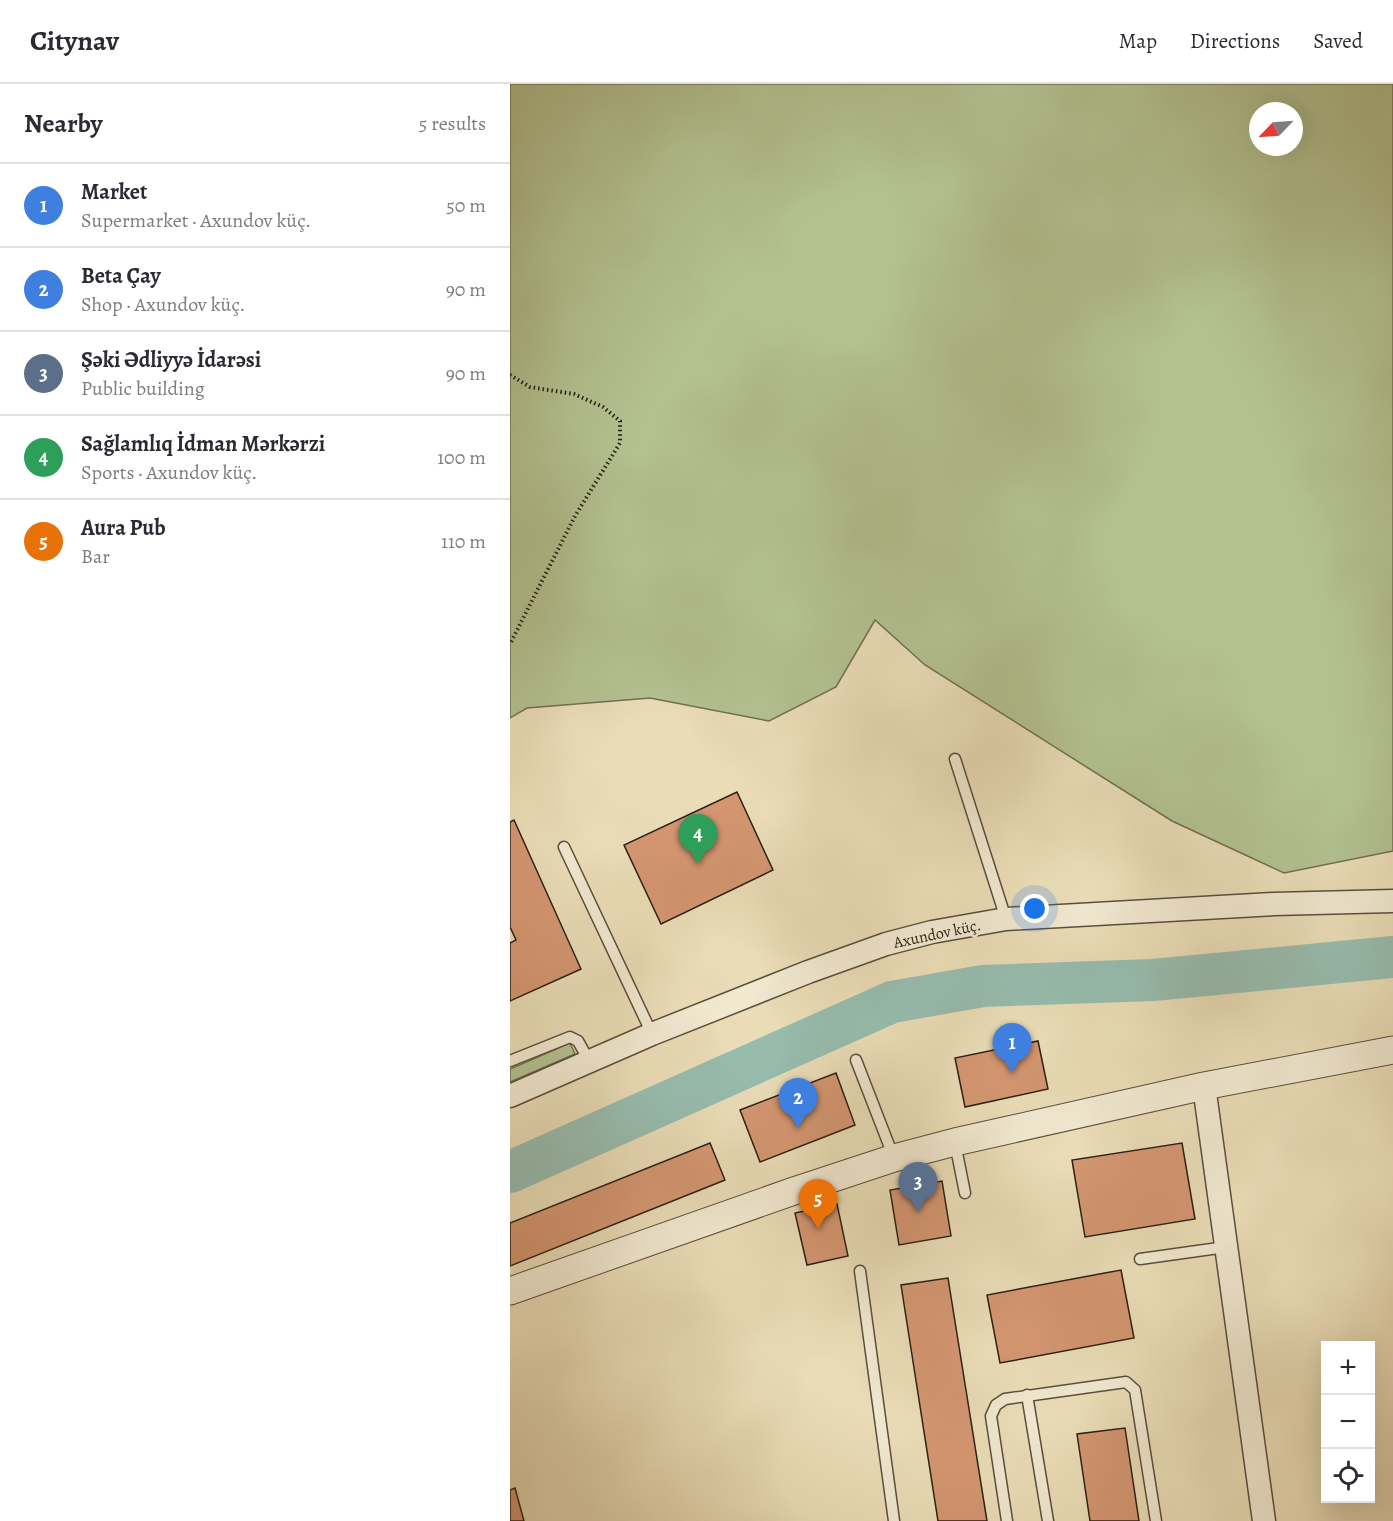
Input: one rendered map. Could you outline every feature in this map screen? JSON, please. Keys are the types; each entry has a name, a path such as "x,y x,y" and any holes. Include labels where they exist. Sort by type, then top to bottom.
{"street":[{"name":"Axundov küç.","path":"510,1096 652,1034 808,972 886,944 932,932 1006,919 1274,904 1393,901"},
{"path":"510,1291 894,1158 1204,1086 1393,1050"},
{"path":"1204,1086 1264,1521"}],"lane":[{"path":"955,759 1006,919"},
{"path":"564,847 652,1034"},
{"path":"510,1061 570,1037 578,1041 589,1061"},
{"path":"856,1060 894,1158"},
{"path":"955,1142 965,1192"},
{"path":"1140,1259 1226,1247"},
{"path":"860,1270 894,1521"},
{"path":"1008,1521 991,1416 996,1405 1005,1398 1126,1382 1135,1390 1156,1521"},
{"path":"1027,1395 1048,1521"}],"path":[{"path":"510,375 530,387 574,394 603,407 620,421 620,442 575,516 510,644"}],"green space":[{"path":"510,84 1393,84 1393,851 1284,873 1172,821 925,665 875,620 836,687 769,721 650,698 527,708 510,718"},
{"path":"570,1043 575,1054 510,1082 510,1069"}],"building":[{"path":"737,792 773,870 661,924 624,845"},
{"path":"514,820 581,969 510,1001 510,943 516,940 510,927 510,822"},
{"path":"1038,1041 1048,1089 965,1107 955,1058"},
{"path":"836,1073 855,1125 760,1162 740,1110"},
{"path":"710,1143 725,1180 510,1266 510,1223"},
{"path":"1182,1143 1195,1219 1085,1237 1072,1160"},
{"path":"942,1181 951,1236 899,1245 890,1190"},
{"path":"837,1204 848,1256 807,1265 795,1213"},
{"path":"1121,1270 1134,1338 1000,1363 987,1295"},
{"path":"948,1278 987,1521 938,1521 901,1285"},
{"path":"1125,1428 1139,1521 1090,1521 1077,1434"},
{"path":"515,1488 524,1521 510,1521 510,1490"}],"waterway":[{"path":"510,1172 892,1002 983,986 1153,980 1393,957"}],"place":[{"name":"Sağlamlıq İdman Mərkərzi","path":"698,864"},
{"name":"Market","path":"1012,1073"},
{"name":"Beta Çay","path":"798,1128"},
{"name":"Şəki Ədliyyə İdarəsi","path":"918,1212"},
{"name":"Aura Pub","path":"818,1229"}]}
